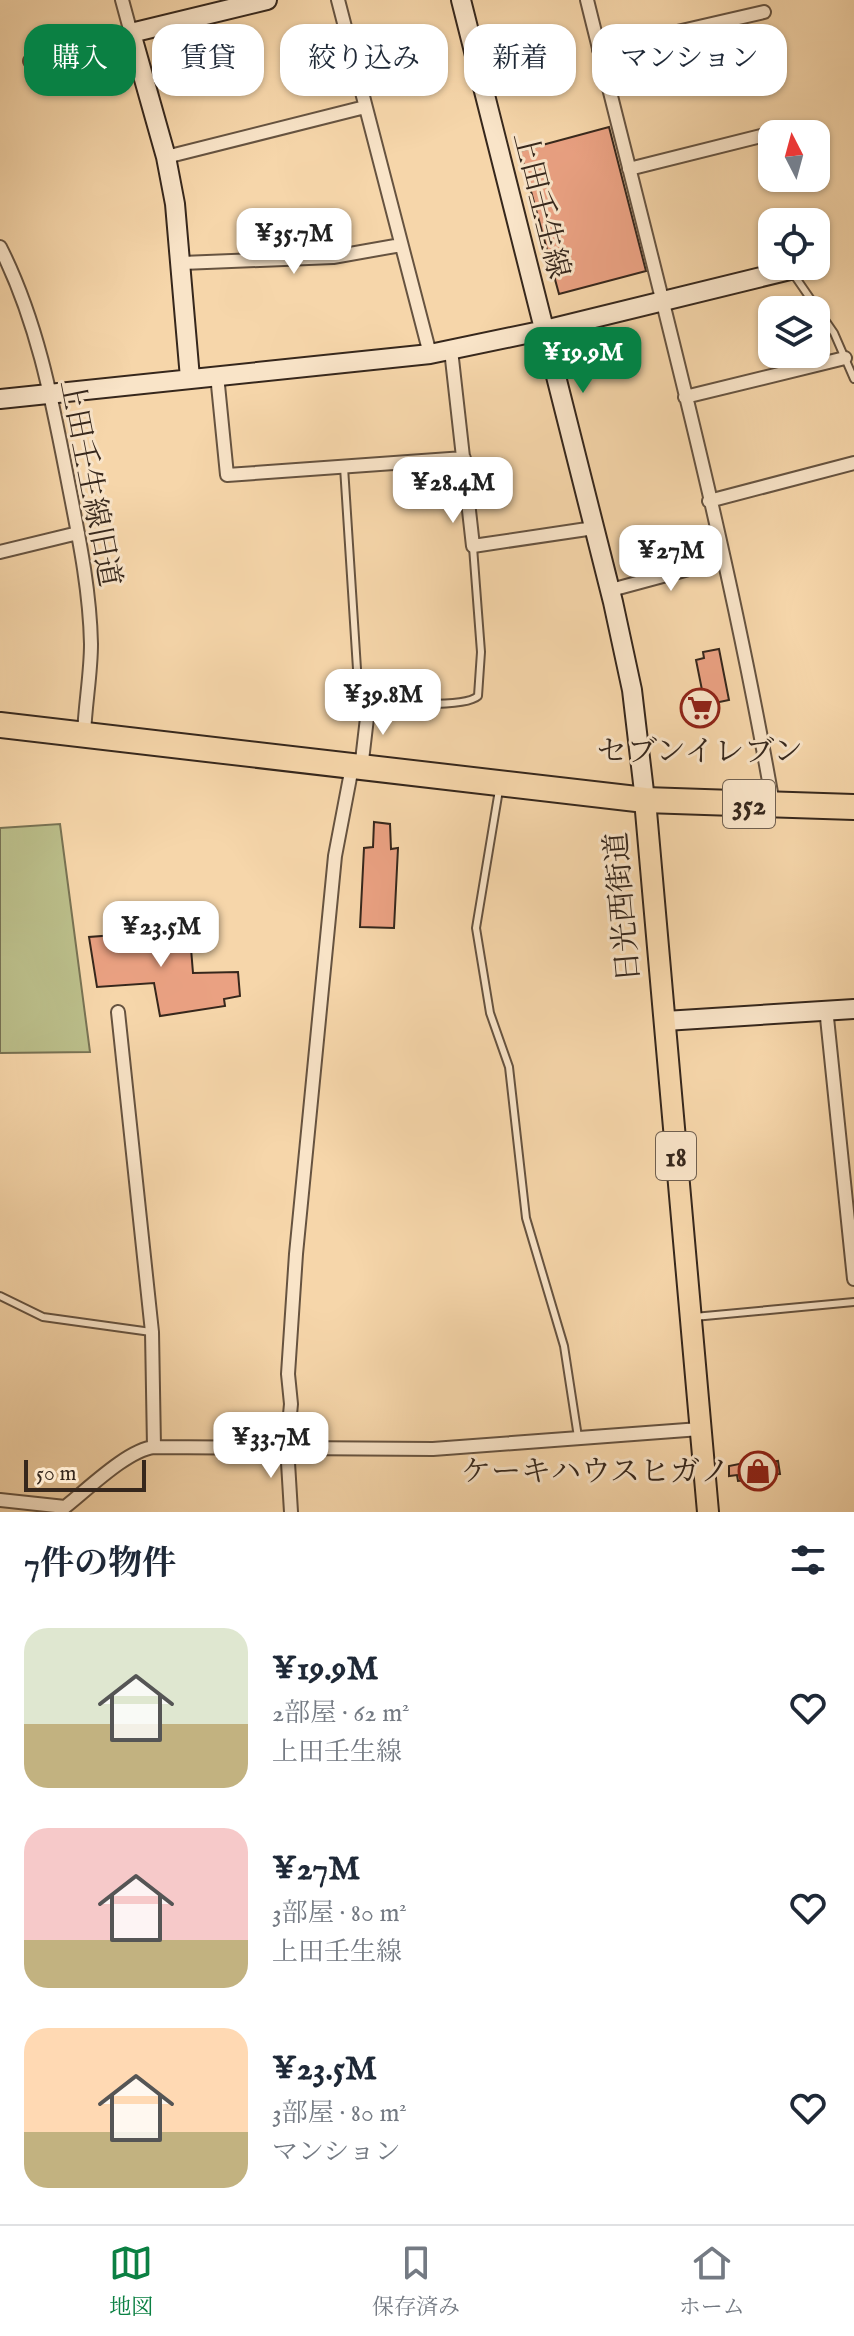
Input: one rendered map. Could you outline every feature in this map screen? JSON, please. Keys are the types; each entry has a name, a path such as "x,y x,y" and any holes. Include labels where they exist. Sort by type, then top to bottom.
{"highway":[{"name":"日光西街道","path":"0,725 645,800"},
{"name":"352","path":"645,800 854,807"}],"main road":[{"name":"日光西街道","path":"645,800 708,1512"}],"street":[{"path":"122,0 129,24"},
{"path":"136,32 267,0"},
{"path":"338,0 430,354"},
{"name":"上田壬生線","path":"461,0 611,590 632,690 645,800"},
{"path":"587,0 593,24"},
{"path":"712,24 764,12"},
{"path":"136,51 166,157 182,263 190,378"},
{"path":"611,96 709,501 773,804"},
{"path":"166,157 365,107"},
{"path":"629,169 758,137"},
{"path":"182,263 333,257 401,245"},
{"name":"上田壬生線旧道","path":"0,247 18,285 50,392 78,533 87,586 91,643 84,735"},
{"path":"0,399 430,354 545,330 758,278"},
{"path":"451,350 473,546 594,528"},
{"path":"685,397 845,358"},
{"path":"217,375 227,475 464,458"},
{"path":"709,501 854,463"},
{"path":"0,552 78,533"},
{"path":"611,590 722,560"},
{"path":"291,1512 287,1446 296,1254 335,856 369,701"},
{"path":"665,1021 826,1008 854,1009"},
{"path":"826,1008 854,1279"},
{"path":"118,1012 152,1332 154,1447"},
{"path":"2,1505 65,1507 111,1470 147,1448 154,1447 433,1449 700,1429"}],"lane":[{"path":"797,280 834,333 854,379"},
{"path":"344,467 359,700 466,702 478,696 481,652 473,546"},
{"path":"500,785 476,928 490,1013 509,1067 526,1218 564,1346 578,1440"},
{"path":"0,1296 43,1317 152,1332"},
{"path":"691,1317 854,1302"}],"green space":[{"path":"60,824 90,1052 0,1053 0,828"}],"building":[{"path":"609,127 646,271 559,294 520,151"},
{"path":"719,649 729,700 705,705 696,660 704,658 703,652"},
{"path":"374,822 390,824 391,849 398,848 394,928 360,927 364,848 373,847"},
{"path":"189,924 193,973 238,972 240,996 224,999 225,1006 160,1016 154,983 97,987 89,937 155,932 155,928"},
{"name":"ケーキハウスヒガノ","path":"769,1458 771,1462 778,1461 780,1474 758,1475 759,1479 738,1481 737,1475 729,1476 729,1466"}],"place":[{"name":"セブンイレブン","path":"700,708"},
{"name":"ケーキハウスヒガノ","path":"758,1471"}]}
